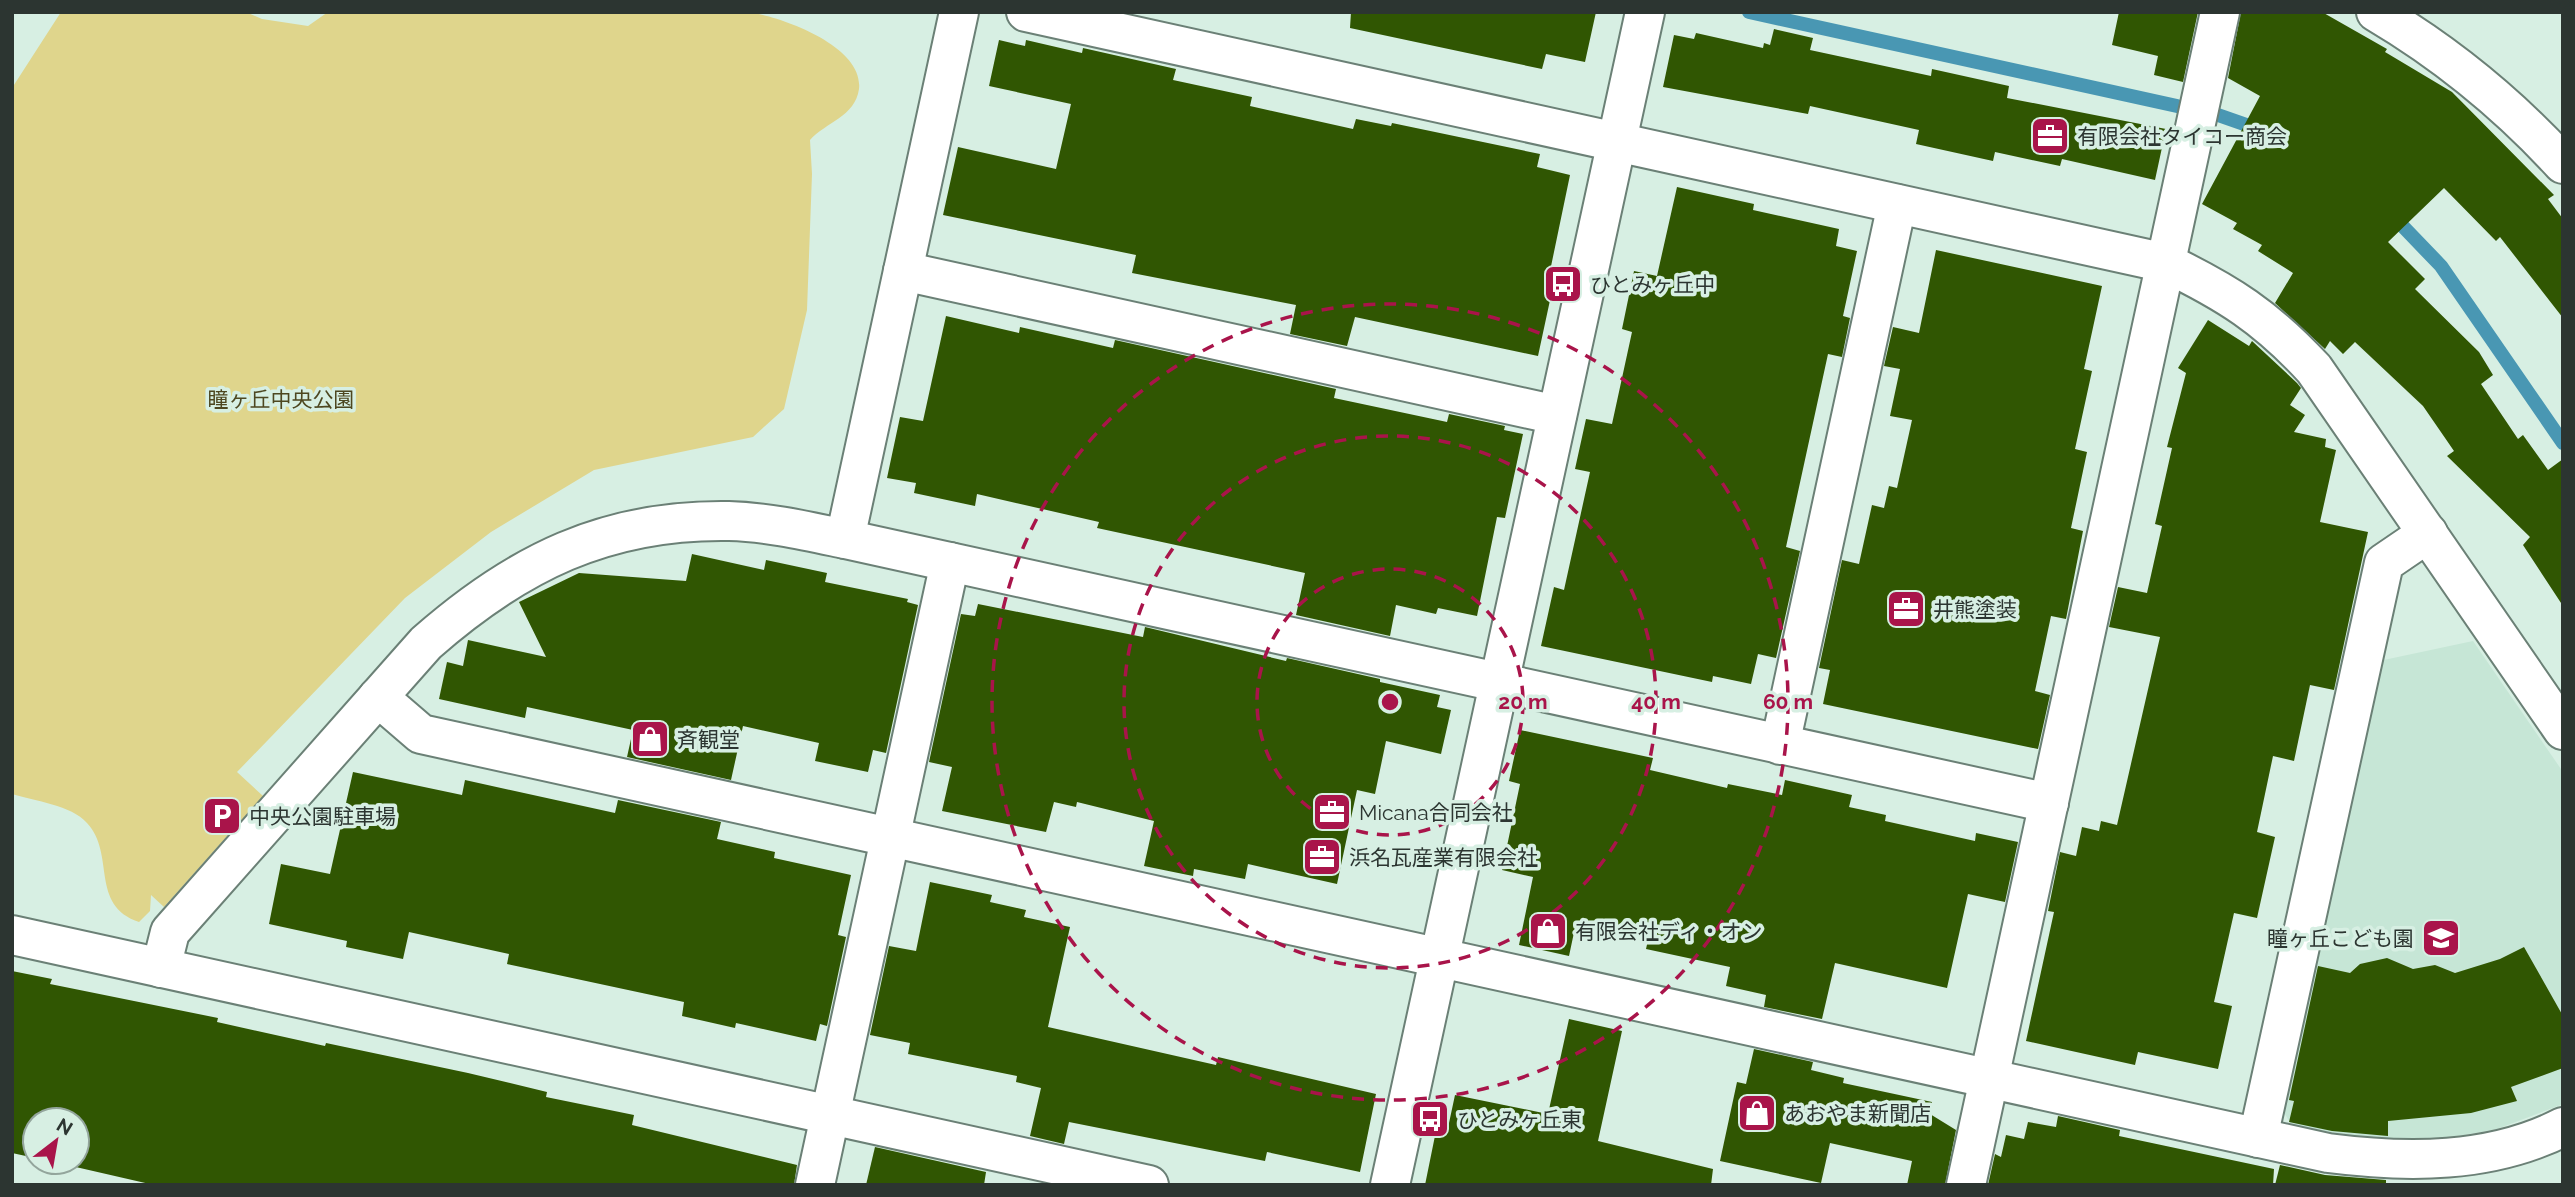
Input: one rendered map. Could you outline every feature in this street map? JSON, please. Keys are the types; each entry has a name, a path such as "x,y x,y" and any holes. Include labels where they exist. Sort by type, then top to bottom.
{"street":[{"path":"845,539 959,12"},
{"path":"1026,12 2166,264 2216,288 2252,310 2285,337 2314,369 2563,730"},
{"path":"1390,1185 1645,12"},
{"path":"1966,1185 2220,12"},
{"path":"2376,12 2422,39 2476,78 2525,123 2563,164"},
{"path":"1780,745 1897,204"},
{"path":"903,271 1557,415"},
{"path":"161,968 170,932 426,643 468,606 515,574 566,550 620,532 675,523 731,521 787,527 2049,803"},
{"path":"2259,1138 2384,563 2428,533"},
{"path":"815,1185 950,562"},
{"path":"378,697 421,734 2328,1153 2386,1161 2445,1159 2502,1149 2563,1127"},
{"path":"12,935 830,1114 1098,1179 1149,1185"}],"shaded area":[{"name":"瞳ヶ丘こども園","path":"2473,641 2563,772 2563,1104 2497,1129 2443,1139 2387,1141 2292,1126 2282,1109 2379,661"}],"green space":[{"name":"瞳ヶ丘中央公園","path":"61,12 246,12 262,19 308,26 328,12 749,12 800,27 835,47 849,60 857,74 859,89 846,113 810,140 812,174 807,310 784,409 753,437 594,470 491,532 405,598 237,772 263,796 164,907 151,895 150,911 139,922 124,914 114,904 108,891 96,835 87,823 72,812 52,804 12,794 12,88"}],"building":[{"path":"1351,12 1596,12 1585,62 1546,54 1542,69 1350,28"},
{"path":"2119,12 2198,12 2183,82 2154,75 2158,56 2112,45"},
{"path":"2241,12 2322,12 2387,49 2385,52 2452,92 2554,195 2548,199 2563,219 2563,318 2500,237 2496,241 2444,188 2388,242 2425,279 2415,289 2479,352 2493,375 2481,384 2518,439 2523,435 2548,470 2563,459 2563,606 2523,545 2530,537 2447,456 2454,451 2423,406 2355,342 2343,354 2330,341 2325,349 2275,303 2293,273 2258,251 2262,245 2233,229 2237,223 2202,204 2260,96 2228,78"},
{"path":"1774,29 1813,38 1810,50 1931,76 1932,69 2009,86 2007,98 2166,129 2155,180 2062,159 2060,166 1995,152 1993,161 1916,144 1919,130 1810,106 1808,114 1663,87 1674,35 1694,39 1696,33 1763,48 1764,43 1770,45"},
{"path":"999,40 1025,46 1026,40 1082,53 1083,48 1176,69 1173,80 1252,97 1250,106 1353,129 1356,119 1391,126 1392,123 1540,154 1537,167 1570,175 1549,276 1555,277 1538,356 1355,317 1347,346 1290,334 1296,305 1132,273 1136,255 943,215 958,147 1056,169 1071,104 989,86"},
{"path":"1677,187 1754,204 1753,210 1839,229 1836,246 1857,251 1843,316 1850,318 1842,357 1828,354 1786,547 1800,551 1776,658 1758,654 1751,684 1713,676 1712,682 1541,646 1554,587 1564,590 1590,472 1575,469 1586,419 1612,424 1632,332 1622,329 1634,271 1657,276"},
{"path":"1936,250 2102,286 2084,369 2092,371 2075,449 2087,452 2071,528 2083,531 2066,619 2051,616 2035,691 2050,695 2038,749 1823,704 1830,670 1819,668 1842,560 1859,564 1872,505 1884,508 1889,486 1897,488 1912,420 1890,416 1900,369 1884,366 1893,327 1919,333"},
{"path":"946,316 1019,333 1020,327 1113,348 1115,340 1336,389 1334,398 1447,422 1449,414 1505,426 1504,430 1523,434 1505,518 1497,517 1477,616 1438,608 1436,614 1396,605 1390,636 1296,615 1305,573 1097,528 1099,522 977,494 975,506 914,493 916,483 887,478 900,417 923,421"},
{"path":"2208,320 2249,346 2252,341 2301,388 2290,405 2305,415 2294,432 2326,439 2325,447 2336,450 2320,522 2368,532 2334,690 2310,685 2294,761 2273,756 2257,832 2275,837 2257,918 2234,913 2214,1002 2232,1006 2218,1069 2138,1052 2135,1065 2026,1041 2054,912 2048,911 2060,852 2076,856 2082,827 2099,831 2101,821 2117,825 2160,637 2109,627 2118,587 2147,593 2162,526 2155,524 2172,448 2167,447 2186,373 2178,368"},
{"path":"692,554 764,570 766,560 827,573 825,582 908,599 907,602 918,605 886,753 873,750 868,772 815,761 819,743 743,726 731,780 627,757 633,730 527,707 525,718 439,699 447,662 463,666 468,640 546,657 519,602 579,573 686,581"},
{"path":"978,604 1143,637 1145,627 1286,661 1287,658 1380,679 1380,682 1440,695 1437,707 1451,710 1441,754 1386,741 1375,794 1357,790 1337,884 1248,864 1245,879 1194,869 1193,876 1144,866 1154,821 1077,802 1076,807 1054,802 1046,832 942,811 952,767 929,762 961,614 975,616"},
{"path":"1520,730 1653,758 1650,770 1727,788 1728,784 1782,795 1785,780 1852,795 1849,807 1886,815 1885,821 1975,841 1976,833 2018,842 2005,902 1968,894 1947,988 1835,963 1822,1019 1764,1007 1766,995 1726,986 1730,967 1646,949 1648,940 1576,923 1569,956 1519,945 1533,877 1502,870 1520,784 1509,781"},
{"path":"353,772 462,795 465,780 615,813 618,800 721,822 717,839 775,852 774,858 851,875 838,935 846,937 827,1026 820,1024 816,1041 736,1023 735,1028 682,1016 684,1002 507,964 509,954 409,932 403,959 346,947 347,941 269,924 281,864 330,874"},
{"path":"930,882 992,895 990,902 1026,910 1024,917 1070,927 1048,1027 1216,1065 1218,1057 1376,1094 1360,1172 1267,1152 1265,1161 1069,1122 1064,1144 1030,1136 1041,1088 1016,1082 1017,1076 908,1054 910,1043 870,1035 889,946 916,951"},
{"path":"2524,947 2563,1016 2563,1068 2511,1087 2517,1101 2471,1113 2388,1121 2388,1136 2332,1131 2289,1122 2294,1101 2289,1100 2318,966 2350,973 2360,964 2387,958 2413,969 2435,965 2455,973 2500,959"},
{"path":"12,971 52,979 50,984 218,1018 217,1022 468,1073 547,1092 546,1097 634,1115 632,1125 797,1165 794,1185 154,1185 91,1171 91,1106 21,1106 21,1155 12,1153"},
{"path":"1569,1019 1622,1031 1598,1141 1713,1169 1711,1185 1425,1185 1438,1121 1449,1123 1455,1095 1548,1114"},
{"path":"1754,1049 1813,1062 1811,1070 1844,1078 1843,1083 1932,1102 1930,1114 1956,1130 1945,1185 1907,1185 1912,1161 1830,1143 1821,1183 1720,1161 1737,1082 1746,1084"},
{"path":"2058,1116 2120,1130 2119,1136 2274,1169 2273,1185 1988,1185 1995,1154 2001,1157 2006,1135 2024,1139 2028,1122 2056,1127"},
{"path":"875,1147 986,1172 984,1185 866,1185"},
{"path":"2280,1165 2325,1175 2386,1180 2386,1185 2275,1185"}],"waterway":[{"path":"1749,12 2177,106"},
{"path":"2218,115 2261,130"},
{"path":"2392,215 2441,266 2563,443"}],"place":[{"name":"有限会社タイコー商会","path":"2050,136"},
{"name":"ひとみヶ丘中","path":"1563,284"},
{"name":"井熊塗装","path":"1906,609"},
{"name":"斉観堂","path":"650,739"},
{"name":"Micana合同会社","path":"1332,812"},
{"name":"中央公園駐車場","path":"222,816"},
{"name":"浜名瓦産業有限会社","path":"1322,857"},
{"name":"有限会社ディ・オン","path":"1548,931"},
{"name":"瞳ヶ丘こども園","path":"2441,938"},
{"name":"あおやま新聞店","path":"1757,1113"},
{"name":"ひとみヶ丘東","path":"1430,1119"}]}
